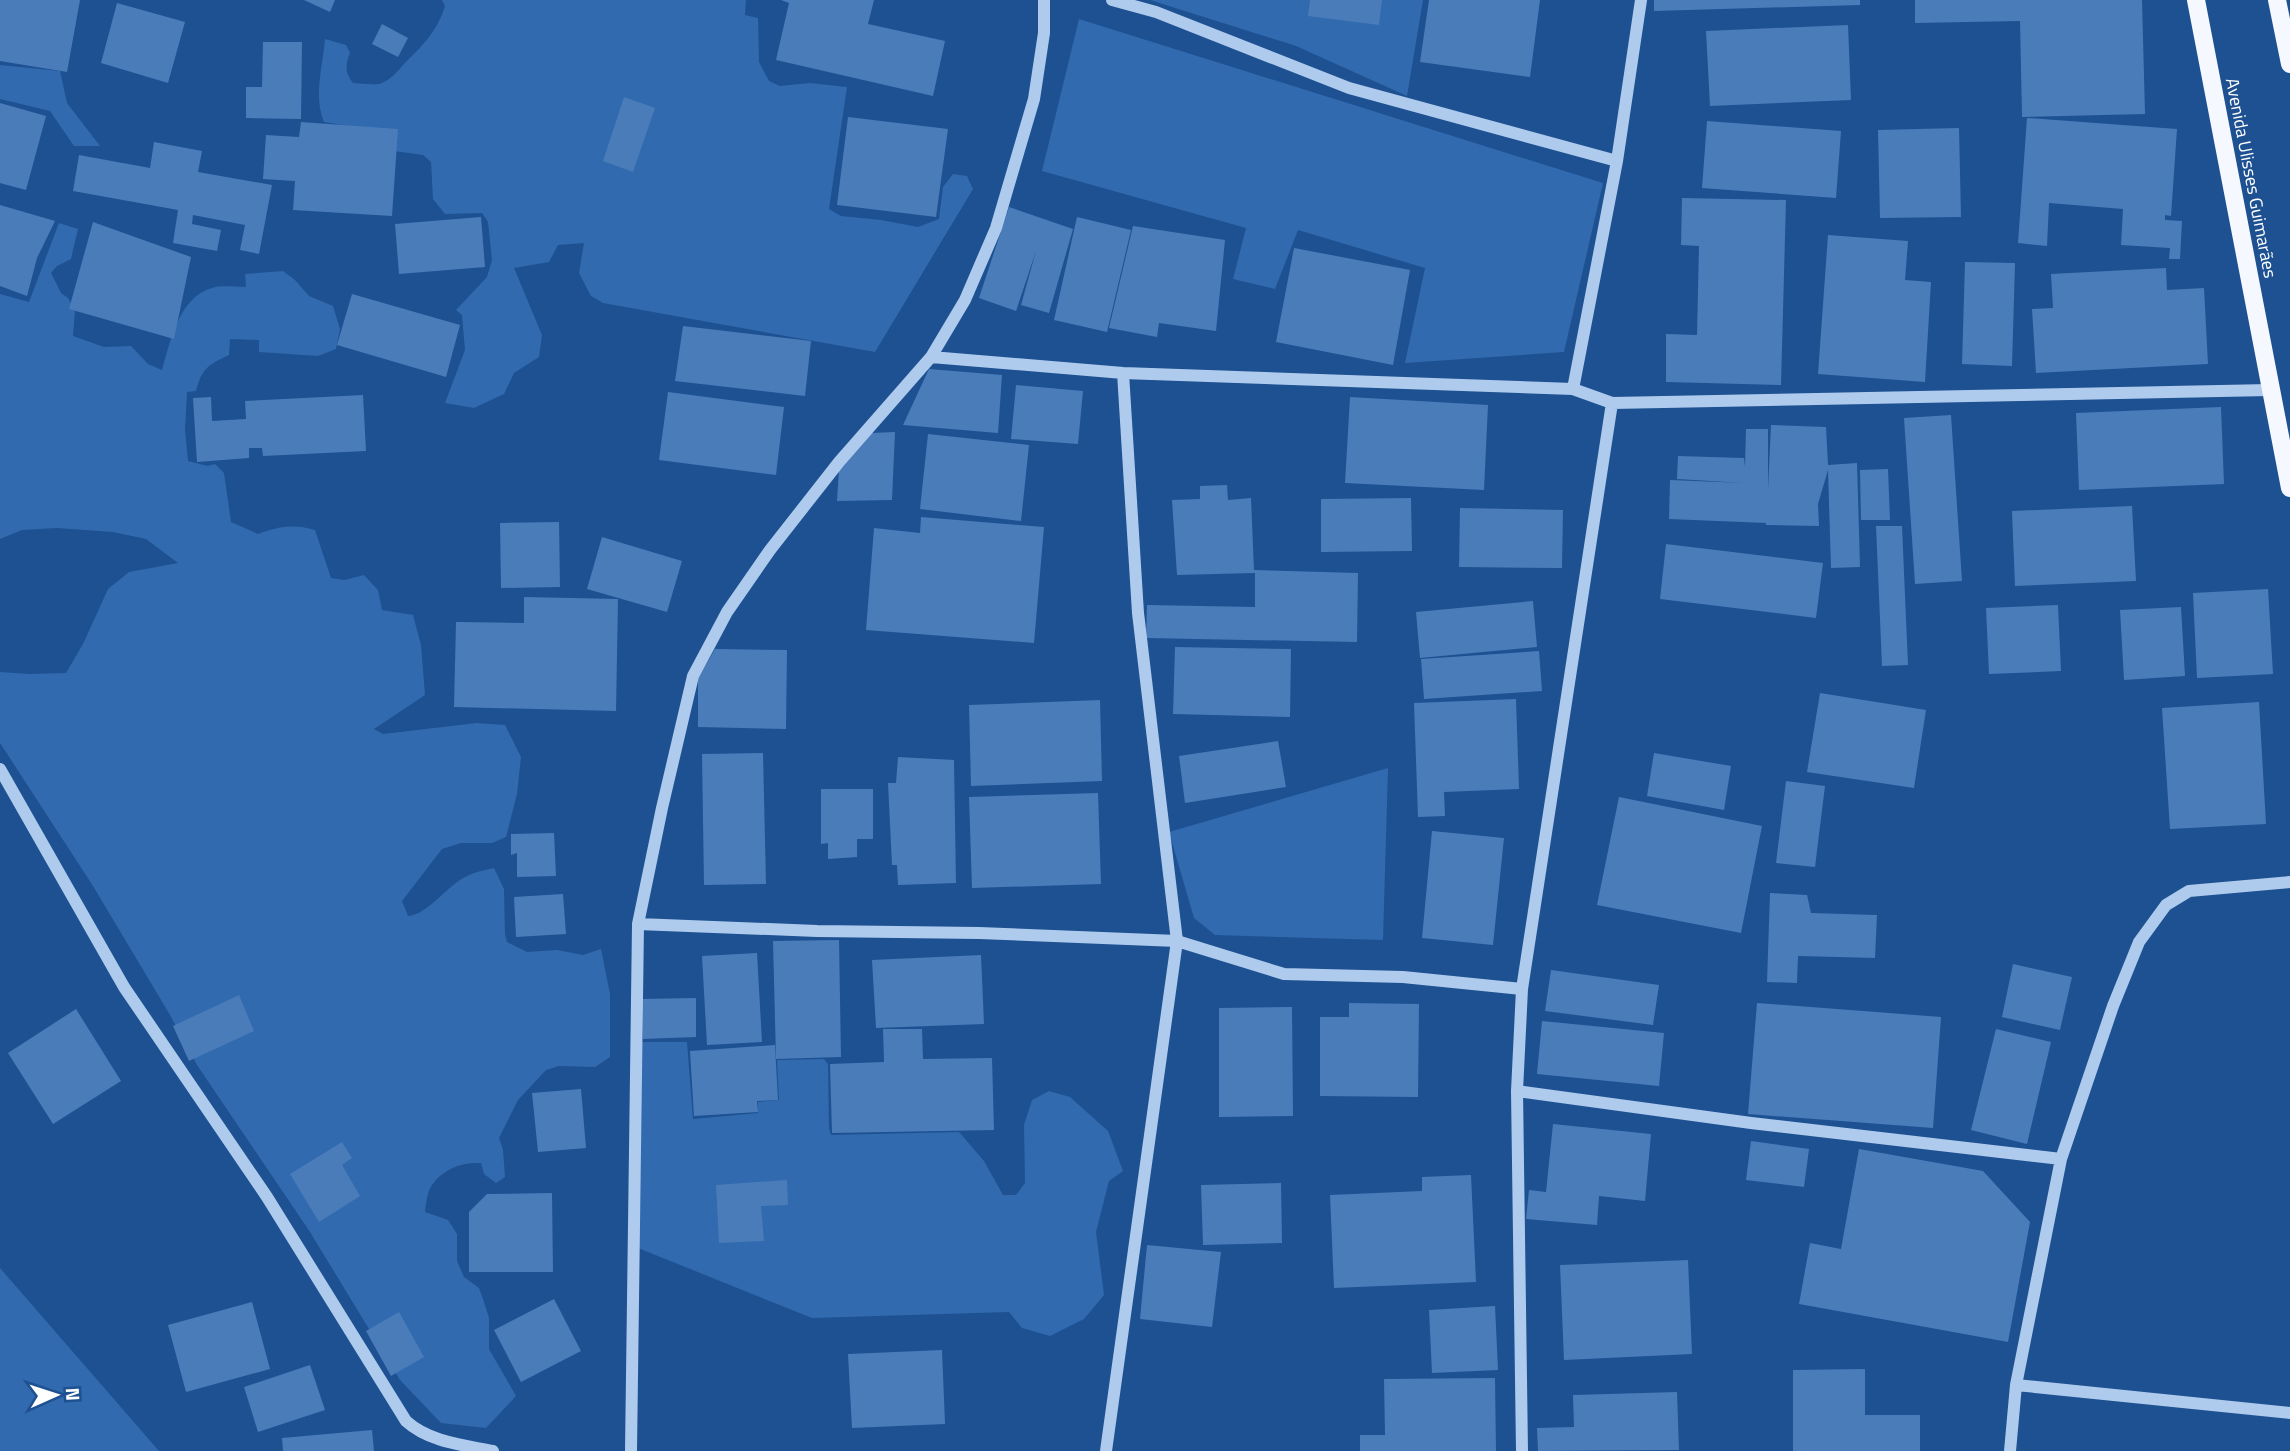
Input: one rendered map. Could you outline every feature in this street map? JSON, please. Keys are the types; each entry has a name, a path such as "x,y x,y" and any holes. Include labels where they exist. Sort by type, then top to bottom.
{"main road":[{"name":"Avenida Ulisses Guimarães","path":"2196,0 2290,488"},
{"path":"2277,0 2290,64"}],"street":[{"path":"631,1451 638,924 693,676 727,612 770,550 839,462 931,357 965,300 996,228 1034,99 1044,33 1044,0"},
{"path":"1112,0 1156,12 1349,88 1617,160"},
{"path":"1573,389 1617,160 1642,0"},
{"path":"931,357 1123,373 1573,389 1612,403 2270,390"},
{"path":"1106,1451 1177,941 1138,613 1123,373"},
{"path":"1522,1451 1517,1091 1521,989 1612,403"},
{"path":"0,769 124,987 267,1196 406,1421 423,1434 493,1451"},
{"path":"2010,1451 2016,1385 2061,1159 2113,1006 2139,942 2166,905 2189,891 2290,882"},
{"path":"638,924 1177,941 1284,974 1403,977 1521,989"},
{"path":"1517,1091 1751,1123 2061,1159"},
{"path":"2016,1385 2290,1413"}],"shaded area":[{"path":"442,0 746,0 745,15 758,18 759,62 769,81 780,86 810,83 847,87 829,209 841,216 918,227 939,219 943,187 953,174 967,176 973,189 875,352 603,303 591,296 579,273 584,243 558,245 549,262 514,268 542,335 539,357 514,373 504,394 474,408 445,403 465,350 462,315 456,310 487,277 492,260 488,222 482,213 445,214 433,199 431,162 423,155 394,151 366,129 324,122 319,102 325,39 346,45 350,53 347,72 353,83 382,83 394,75 428,38 442,15 445,6"},
{"path":"1150,0 1423,0 1407,96 1296,46"},
{"path":"1079,19 1603,183 1564,352 1405,363 1425,268 1298,230 1275,289 1233,279 1246,228 1042,171"},
{"path":"0,65 60,71 67,103 100,146 74,146 50,111 0,99"},
{"path":"59,223 78,229 71,259 57,266 51,273 61,293 68,298 75,311 73,336 104,347 131,346 148,364 162,370 178,322 191,301 212,288 246,287 245,274 283,271 309,296 333,306 340,329 336,349 318,356 259,352 259,340 230,339 229,355 207,368 196,391 187,392 185,430 188,461 208,466 215,464 224,473 231,522 258,534 286,527 315,530 331,578 344,580 364,575 378,590 382,610 413,615 421,645 425,695 374,729 383,734 477,723 505,725 521,757 517,794 506,837 492,843 461,843 442,849 402,901 408,916 423,911 467,876 494,868 504,889 507,942 527,952 557,950 583,955 601,949 610,994 610,1057 595,1067 559,1066 546,1070 518,1100 499,1138 503,1150 505,1177 496,1183 484,1174 481,1163 460,1165 442,1174 432,1185 428,1195 425,1212 448,1220 457,1234 457,1261 464,1277 479,1288 489,1318 489,1349 516,1396 486,1428 441,1423 400,1380 310,1232 197,1065 93,886 0,743 0,672 66,673 83,644 108,589 129,572 178,563 146,539 113,532 57,528 22,530 0,539 0,294 29,302"},
{"path":"1388,768 1383,940 1215,935 1194,918 1169,832"},
{"path":"638,1042 687,1042 693,1119 758,1113 758,1102 779,1100 777,1060 824,1059 828,1064 831,1135 959,1132 984,1161 1003,1195 1016,1195 1025,1183 1024,1125 1032,1100 1049,1091 1070,1097 1108,1131 1123,1171 1109,1181 1096,1232 1104,1295 1084,1319 1050,1336 1022,1328 1009,1312 812,1318 633,1246"},
{"path":"0,1268 159,1451 0,1451"}],"building":[{"path":"0,0 80,0 67,72 0,61"},
{"path":"304,0 335,0 330,12"},
{"path":"781,0 874,0 868,24 945,41 933,96 776,60 789,3"},
{"path":"1310,0 1382,0 1379,25 1308,16"},
{"path":"1429,0 1540,0 1530,77 1420,62"},
{"path":"1654,0 1860,0 1860,5 1654,11"},
{"path":"1915,0 2142,0 2145,114 2022,117 2020,21 1915,23"},
{"path":"117,3 185,22 168,83 101,63"},
{"path":"382,24 408,38 398,57 372,44"},
{"path":"1848,25 1851,100 1710,106 1706,31"},
{"path":"263,42 302,42 301,119 246,118 246,87 262,87"},
{"path":"624,97 655,108 633,172 603,161"},
{"path":"0,103 46,116 26,190 0,183"},
{"path":"848,117 948,129 936,217 837,205"},
{"path":"2027,118 2177,129 2171,216 2165,215 2165,220 2182,221 2180,259 2169,259 2170,248 2121,245 2123,209 2049,203 2047,246 2018,243"},
{"path":"1707,121 1841,131 1836,198 1702,188"},
{"path":"301,122 398,129 392,216 293,210 295,181 263,179 266,135 299,137"},
{"path":"1959,128 1961,217 1880,218 1878,130"},
{"path":"154,142 202,151 198,172 272,185 259,254 240,250 245,225 193,215 192,224 221,230 217,251 173,243 178,210 73,191 79,155 150,168"},
{"path":"1682,198 1786,200 1781,385 1666,382 1666,334 1697,335 1699,246 1681,245"},
{"path":"0,205 55,221 37,258 27,296 0,286"},
{"path":"1009,207 1073,229 1049,313 1021,305 1036,251 1016,311 979,298"},
{"path":"481,217 485,267 399,274 395,224"},
{"path":"1077,217 1131,230 1107,332 1054,320"},
{"path":"93,222 191,257 174,339 69,309"},
{"path":"1133,226 1225,240 1216,331 1159,323 1157,337 1109,328"},
{"path":"1828,235 1908,241 1905,280 1931,282 1925,382 1818,374"},
{"path":"1294,248 1410,270 1393,365 1276,342"},
{"path":"1965,262 2015,263 2012,366 1962,364"},
{"path":"2166,268 2167,290 2204,288 2208,364 2036,373 2032,309 2053,308 2051,274"},
{"path":"352,294 460,325 446,377 337,345"},
{"path":"683,326 811,341 805,396 675,381"},
{"path":"929,369 1002,375 998,433 903,425"},
{"path":"1016,385 1083,391 1078,444 1011,439"},
{"path":"668,392 784,407 776,475 659,460"},
{"path":"363,395 366,451 263,456 262,448 249,448 249,458 197,462 193,398 211,397 212,421 246,419 245,401"},
{"path":"1350,397 1488,405 1484,490 1345,483"},
{"path":"2221,407 2224,484 2079,490 2076,413"},
{"path":"1951,415 1962,581 1915,584 1904,418"},
{"path":"1771,425 1826,427 1828,465 1857,463 1860,567 1831,568 1828,470 1818,504 1819,526 1669,519 1670,480 1744,483 1677,479 1678,456 1744,458 1745,467 1746,429 1768,429 1768,489"},
{"path":"895,432 892,500 837,501 839,469 871,433"},
{"path":"928,434 1029,445 1021,521 920,509"},
{"path":"1888,469 1890,520 1861,520 1860,470"},
{"path":"1227,485 1228,500 1251,498 1254,570 1358,573 1357,642 1146,638 1147,605 1255,607 1255,573 1177,575 1172,500 1200,499 1200,486"},
{"path":"1411,498 1412,551 1321,552 1321,499"},
{"path":"2132,506 2136,581 2015,586 2012,511"},
{"path":"1460,508 1563,510 1562,568 1459,567"},
{"path":"921,517 1044,527 1034,643 866,630 874,528 920,533"},
{"path":"559,522 560,587 501,588 500,523"},
{"path":"1876,526 1902,526 1908,665 1882,666"},
{"path":"602,537 682,561 667,612 587,589"},
{"path":"1666,544 1823,563 1816,618 1660,599"},
{"path":"2268,589 2273,674 2197,678 2193,593"},
{"path":"524,597 618,599 616,711 454,707 456,622 524,623"},
{"path":"1533,601 1537,647 1420,658 1416,612"},
{"path":"2058,605 2061,671 1989,674 1986,608"},
{"path":"2181,607 2185,676 2124,680 2120,610"},
{"path":"1175,647 1291,649 1290,717 1173,714"},
{"path":"715,649 787,650 786,729 698,727 698,679"},
{"path":"1539,651 1542,691 1424,699 1421,659"},
{"path":"1820,693 1926,710 1914,788 1807,772"},
{"path":"1516,699 1519,789 1444,792 1445,816 1418,817 1414,703"},
{"path":"1100,700 1102,781 971,786 969,705"},
{"path":"2259,702 2266,824 2170,829 2162,708"},
{"path":"1278,741 1286,787 1185,803 1179,756"},
{"path":"763,753 766,884 704,885 702,754"},
{"path":"1654,753 1731,766 1724,810 1647,796"},
{"path":"898,757 954,760 956,883 898,885 897,865 892,865 888,783 896,783"},
{"path":"1786,781 1825,786 1815,867 1776,863"},
{"path":"821,789 873,789 873,839 857,839 857,857 828,859 828,843 821,844"},
{"path":"1098,793 1101,884 972,888 969,797"},
{"path":"1619,797 1762,826 1741,933 1597,905"},
{"path":"1432,831 1504,838 1493,945 1422,938"},
{"path":"554,833 556,876 517,877 517,853 511,855 511,834"},
{"path":"1770,893 1807,895 1811,913 1877,915 1875,958 1798,956 1797,983 1767,982"},
{"path":"563,894 566,934 516,937 514,897"},
{"path":"839,940 841,1057 776,1059 773,941"},
{"path":"757,953 762,1042 707,1045 702,956"},
{"path":"981,955 984,1024 876,1028 872,960"},
{"path":"2013,964 2072,977 2060,1030 2002,1017"},
{"path":"1551,970 1659,985 1653,1025 1545,1011"},
{"path":"239,995 254,1031 189,1061 173,1026"},
{"path":"696,998 696,1037 643,1039 642,999"},
{"path":"1349,1003 1419,1004 1418,1097 1320,1096 1320,1017 1349,1017"},
{"path":"1757,1003 1941,1017 1933,1128 1748,1114"},
{"path":"1292,1007 1293,1116 1219,1117 1219,1008"},
{"path":"76,1009 121,1081 53,1124 8,1053"},
{"path":"1542,1021 1664,1033 1659,1086 1537,1074"},
{"path":"883,1029 922,1029 923,1059 992,1058 994,1130 832,1133 830,1064 884,1062"},
{"path":"1996,1029 2051,1042 2027,1144 1971,1130"},
{"path":"775,1045 778,1100 757,1101 758,1112 694,1116 690,1051"},
{"path":"581,1089 586,1148 538,1152 532,1093"},
{"path":"1553,1124 1651,1134 1645,1201 1599,1196 1597,1225 1526,1219 1529,1190 1546,1192"},
{"path":"1751,1141 1809,1149 1804,1187 1746,1180"},
{"path":"342,1142 352,1158 342,1165 360,1196 319,1222 290,1174"},
{"path":"1859,1149 1983,1171 2030,1222 2008,1342 1799,1304 1810,1243 1841,1249"},
{"path":"1471,1175 1476,1282 1334,1288 1330,1195 1422,1191 1422,1177"},
{"path":"787,1180 788,1205 761,1206 764,1241 719,1243 716,1185"},
{"path":"1281,1183 1282,1243 1203,1245 1201,1185"},
{"path":"552,1193 553,1272 469,1272 469,1212 487,1194"},
{"path":"1147,1245 1221,1252 1212,1327 1140,1319"},
{"path":"1688,1260 1692,1354 1564,1360 1560,1265"},
{"path":"554,1299 581,1351 521,1382 494,1330"},
{"path":"252,1302 270,1369 186,1392 168,1325"},
{"path":"1495,1306 1498,1370 1432,1373 1429,1310"},
{"path":"399,1312 424,1357 391,1376 366,1331"},
{"path":"942,1350 945,1424 852,1428 848,1354"},
{"path":"310,1365 325,1410 258,1432 244,1387"},
{"path":"1865,1369 1865,1415 1920,1415 1920,1451 1793,1451 1793,1370"},
{"path":"1495,1378 1496,1451 1360,1451 1360,1435 1385,1435 1384,1379"},
{"path":"1677,1392 1679,1450 1538,1451 1537,1428 1574,1427 1573,1395"},
{"path":"372,1430 374,1451 283,1451 282,1438"}]}
